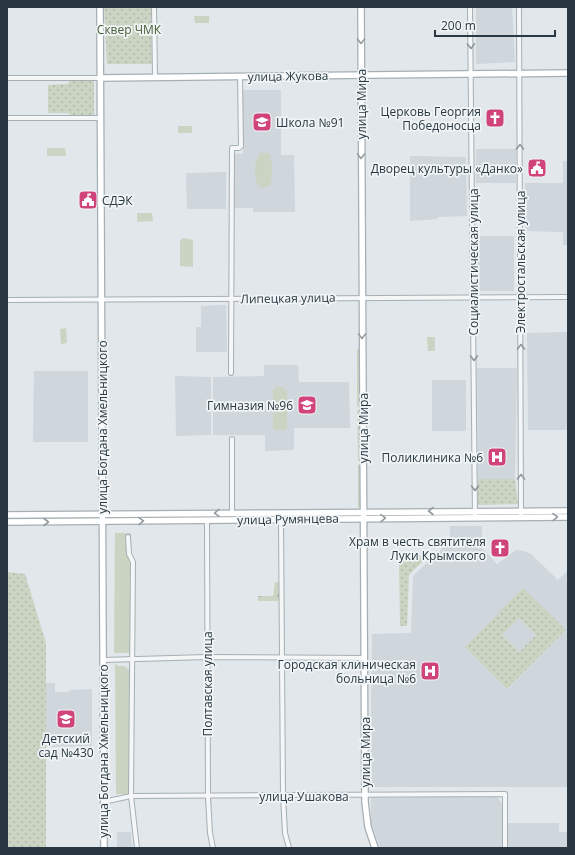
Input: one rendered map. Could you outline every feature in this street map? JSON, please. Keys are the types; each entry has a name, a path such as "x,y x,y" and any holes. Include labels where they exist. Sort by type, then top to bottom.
{"main road":[{"name":"улица Богдана Хмельницкого","path":"100,7 104,848"},
{"name":"улица Мира","path":"362,7 361,75 365,796 367,820 375,848"},
{"name":"улица Жукова","path":"100,78 568,73"},
{"name":"улица Румянцева","path":"7,522 281,520 521,513 568,510"},
{"name":"улица Румянцева","path":"7,515 363,511 475,514"},
{"name":"улица Румянцева","path":"521,513 568,517"}],"street":[{"path":"154,7 154,77"},
{"name":"Социалистическая улица","path":"470,7 472,74 475,514"},
{"name":"Электростальская улица","path":"519,7 521,513"},
{"path":"231,373 232,148 239,148 241,146 240,77"},
{"name":"улица Жукова","path":"7,78 100,78"},
{"path":"7,118 100,118"},
{"name":"Липецкая улица","path":"7,300 474,296 568,297"},
{"path":"232,439 232,513"},
{"name":"Полтавская улица","path":"207,520 206,657 208,797 210,833 213,848"},
{"path":"281,520 280,657 283,796 285,833 289,848"},
{"path":"128,536 129,554 133,562 131,796 137,848"},
{"path":"103,660 206,657 364,658"},
{"name":"улица Ушакова","path":"103,802 131,796 208,797 505,794 505,848"}],"shaded area":[{"path":"476,7 512,7 515,62 476,64"},
{"name":"Школа №91","path":"243,90 281,90 281,155 294,155 295,212 253,212 253,208 233,208 233,154 243,154"},
{"path":"476,149 516,149 516,183 476,183"},
{"path":"410,156 466,157 467,216 438,217 438,219 410,221"},
{"path":"563,161 568,161 568,245 563,245 563,232 525,231 525,183 563,183"},
{"path":"226,172 226,209 187,209 186,173"},
{"path":"476,236 514,236 514,291 476,291"},
{"path":"226,305 227,352 196,352 196,327 201,327 201,306"},
{"path":"568,332 568,430 528,430 527,333"},
{"name":"Гимназия №96","path":"264,365 298,365 299,382 349,382 350,428 294,428 294,450 265,451 265,435 213,435 213,377 264,376"},
{"path":"477,368 517,368 515,479 478,479"},
{"path":"34,371 88,371 88,442 33,442"},
{"path":"175,376 211,377 211,435 176,436"},
{"path":"432,380 466,380 466,431 432,431"},
{"name":"Городская клиническая больница №6","path":"450,526 482,526 482,548 497,564 516,550 531,554 558,580 568,570 568,787 370,787 372,634 411,633 413,576 450,541","holes":["498,614 510,626 502,635 519,652 536,635 519,618 566,630 508,689"]},
{"name":"Детский сад №430","path":"41,683 55,683 55,692 92,689 92,746 41,747"},
{"path":"497,796 502,804 502,848 380,848 371,822 371,798"},
{"path":"507,823 559,823 559,832 568,832 568,848 507,848"},
{"path":"117,832 131,832 132,848 117,848"}],"green space":[{"name":"Сквер ЧМК","path":"104,7 151,7 152,64 107,64"},
{"path":"194,16 209,16 209,23 195,23"},
{"path":"70,81 94,81 94,116 71,116 68,113 48,113 48,85 67,84"},
{"path":"178,126 192,126 192,133 178,133"},
{"path":"47,148 65,148 66,156 47,156"},
{"path":"261,153 267,153 270,155 272,170 270,186 261,188 256,181 255,165 258,156"},
{"path":"137,213 152,213 153,221 137,222"},
{"path":"183,238 193,240 193,267 180,266 180,241"},
{"path":"66,328 67,343 61,344 60,329"},
{"path":"427,337 435,337 435,351 428,351"},
{"path":"357,349 360,349 361,407 357,407"},
{"path":"280,386 287,391 287,426 286,429 280,431 274,429 273,426 273,391 274,388"},
{"path":"357,410 361,410 361,460 358,460"},
{"path":"358,465 361,465 362,507 358,507"},
{"path":"478,479 515,479 518,504 478,505"},
{"path":"355,514 355,516 117,519 116,517"},
{"path":"11,517 97,517 97,518 10,520"},
{"path":"115,533 131,533 130,653 114,653"},
{"path":"424,556 423,561 409,575 407,626 400,626 399,561 402,557"},
{"path":"7,572 25,574 46,643 46,848 7,848"},
{"path":"275,582 279,583 279,601 258,601 258,596 273,596"},
{"path":"523,588 566,630 507,689 465,647 498,614 511,626 498,613","holes":["519,618 536,635 519,652 502,635"]},
{"path":"115,663 118,666 124,666 130,670 129,794 116,794"}],"place":[{"name":"Церковь Георгия Победоносца","path":"495,118"},
{"name":"Школа №91","path":"262,122"},
{"name":"Дворец культуры «Данко»","path":"537,168"},
{"name":"СДЭК","path":"88,200"},
{"name":"Гимназия №96","path":"307,405"},
{"name":"Поликлиника №6","path":"497,457"},
{"name":"Храм в честь святителя Луки Крымского","path":"500,548"},
{"name":"Городская клиническая больница №6","path":"430,671"},
{"name":"Детский сад №430","path":"66,719"}]}
